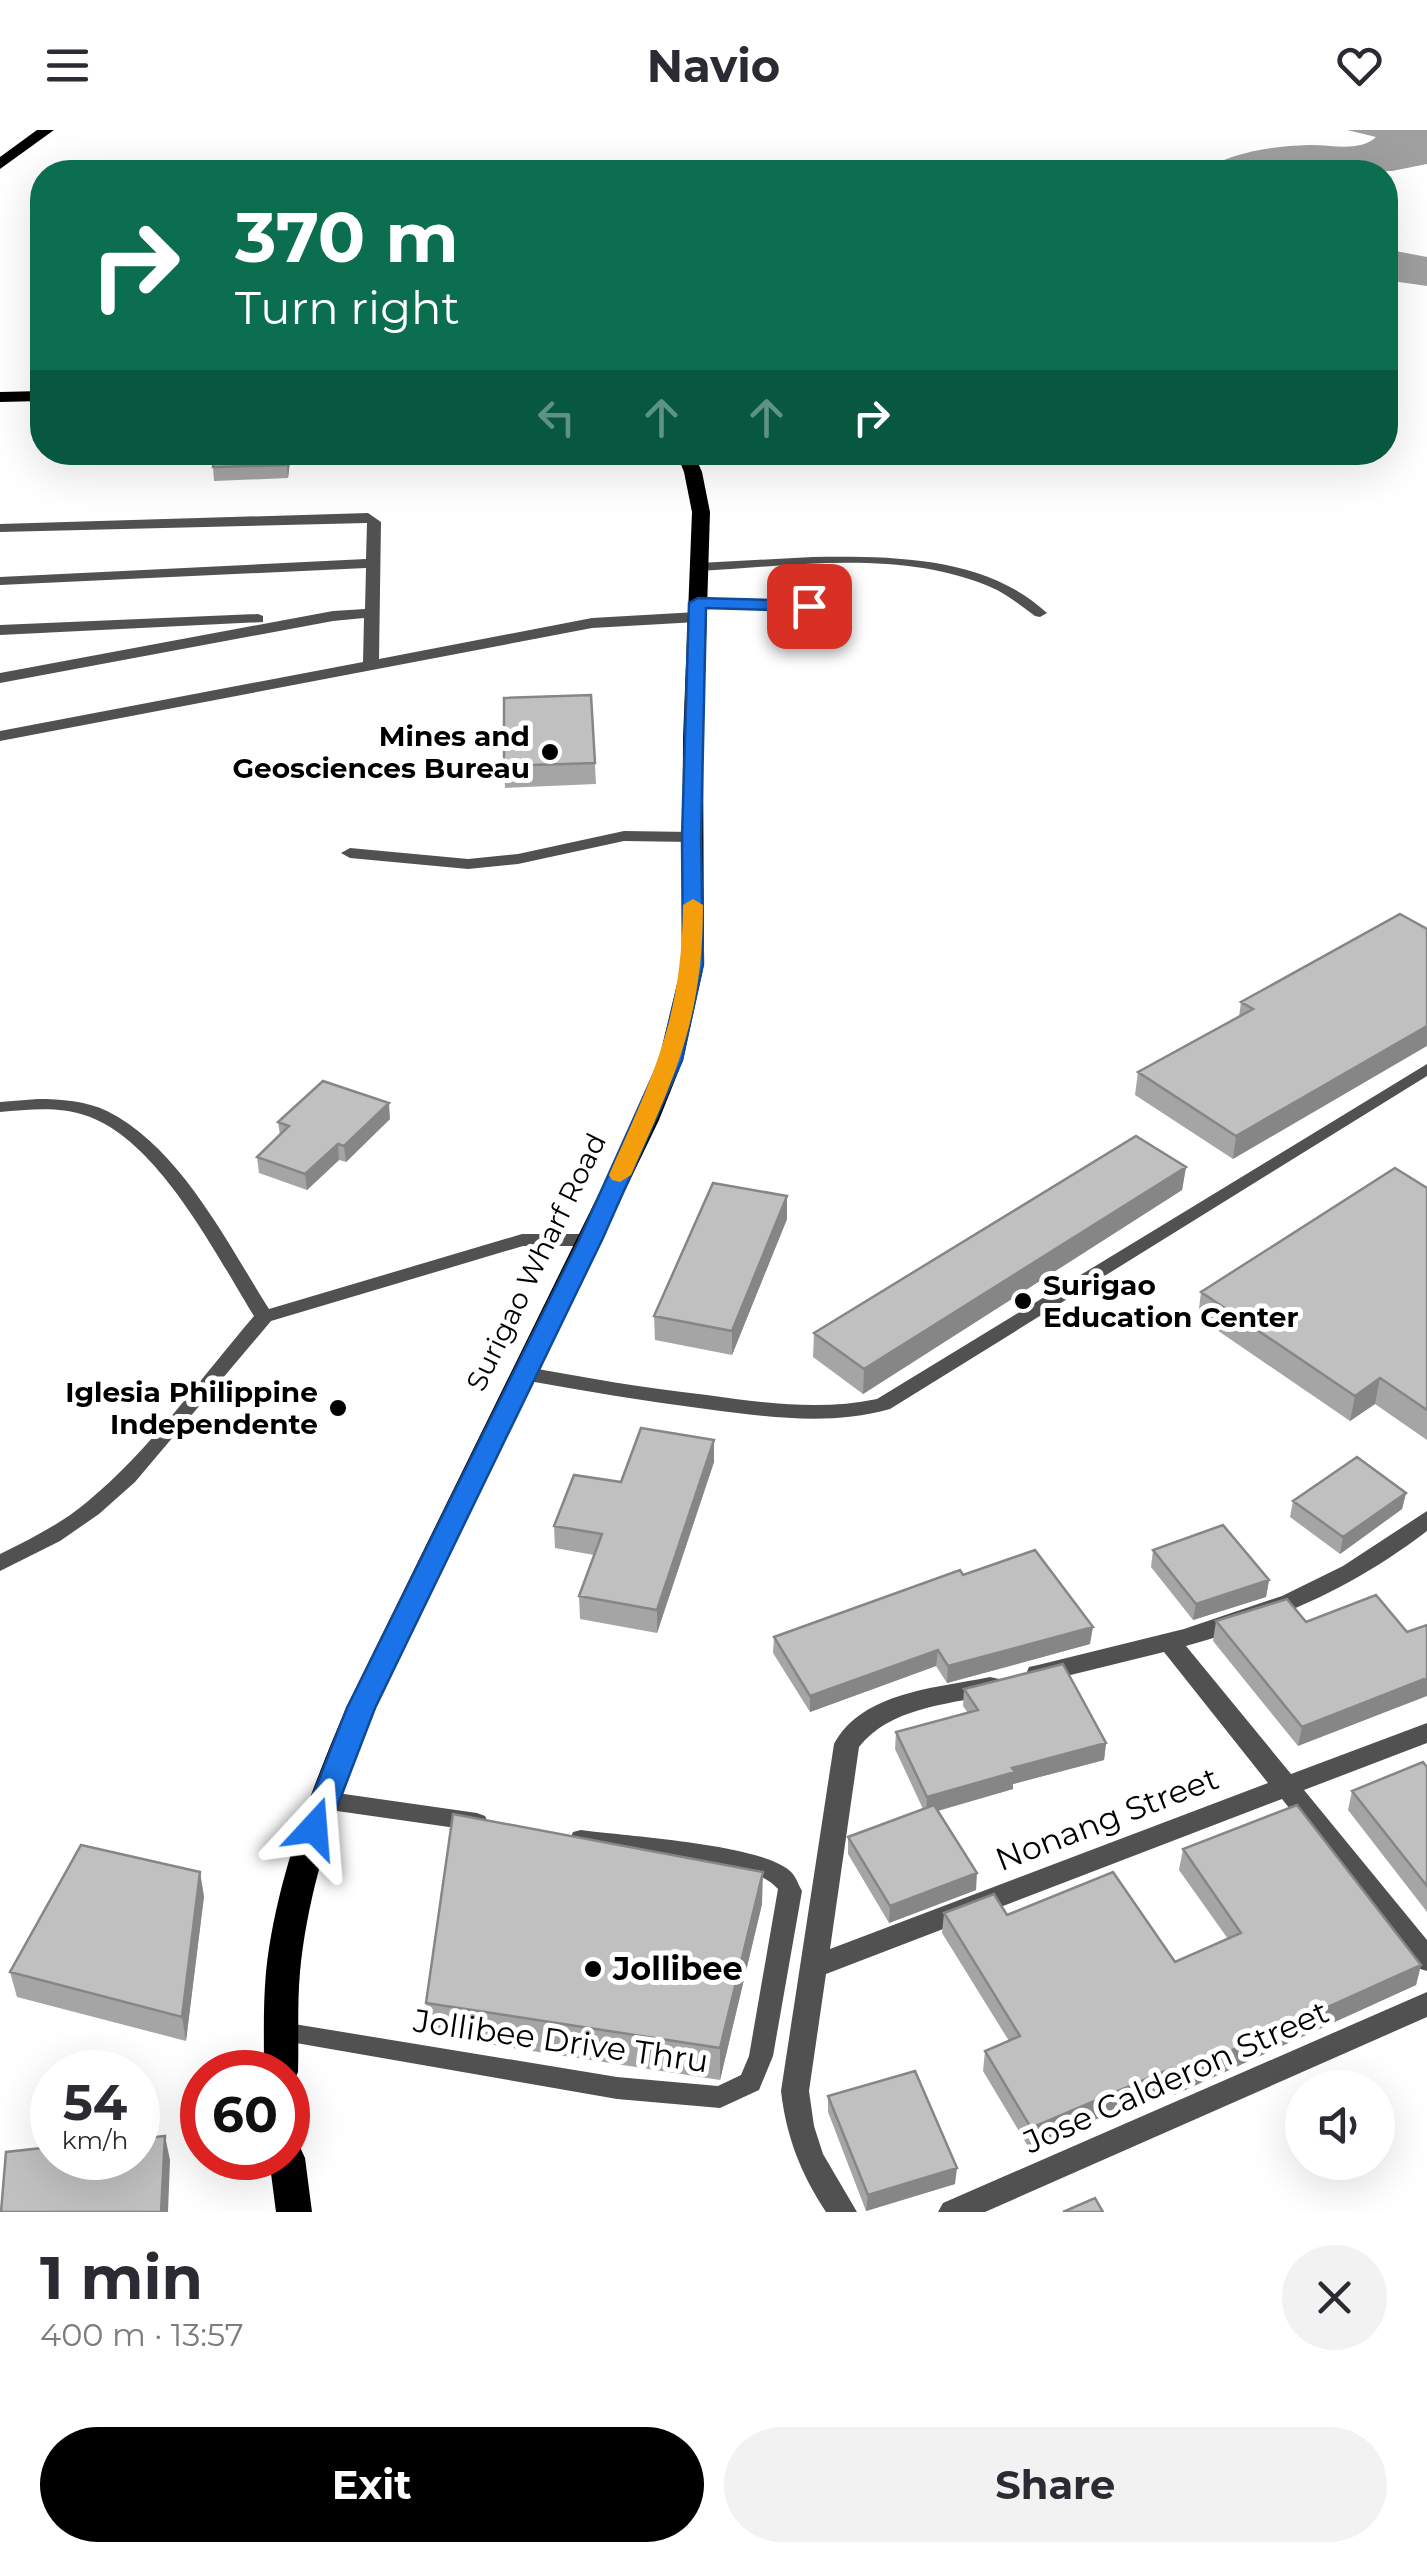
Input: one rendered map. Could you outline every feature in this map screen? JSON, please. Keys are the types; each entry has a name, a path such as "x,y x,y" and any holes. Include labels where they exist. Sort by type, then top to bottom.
{"highway":[{"path":"0,164 47,130"}],"main road":[{"path":"0,397 30,396"},
{"name":"Surigao Wharf Road","path":"282,2050 283,1973 298,1884 323,1800 361,1708 647,1120 671,1060 684,1012 693,964 691,837 699,567 699,492 689,465"},
{"path":"290,2180 294,2212"}],"street":[{"path":"0,528 362,516 374,522 372,667"},
{"path":"0,582 372,563"},
{"path":"0,736 592,623 698,610"},
{"path":"0,630 372,613"},
{"path":"0,678 333,616"},
{"path":"350,852 491,863 614,838 691,837"},
{"path":"842,2212 814,2170 798,2130 795,2091 847,1744 855,1731 880,1714 1168,1641 1267,1610 1323,1588 1370,1561 1427,1519"},
{"path":"1168,1641 1427,1960"},
{"name":"Nonang Street","path":"811,1968 1289,1789 1427,1733"},
{"name":"Jose Calderon Street","path":"954,2212 1427,2004"}],"lane":[{"path":"699,567 839,571 886,562 932,567 1001,588 1040,614"},
{"path":"698,610 826,602"},
{"path":"524,1373 619,1391 813,1415 850,1413 882,1404 1427,1068"},
{"path":"0,1107 72,1106 102,1115 126,1130 185,1196 264,1316"},
{"path":"0,1564 66,1527 128,1477 264,1316 522,1240 591,1240"},
{"path":"323,1800 500,1826"},
{"name":"Jollibee Drive Thru","path":"282,2032 617,2088 696,2097 736,2092 750,2082 760,2056 790,1891 786,1881 773,1872 716,1858 553,1834"}],"shaded area":[{"path":"1347,130 1427,130 1427,164 1398,170 1398,160 1223,160 1253,151 1295,146 1361,145 1376,137"},
{"path":"1398,251 1427,257 1427,286 1398,282"}],"building":[{"path":"213,465 287,465 213,467"},
{"name":"Mines and Geosciences Bureau","path":"591,695 595,763 504,766 504,698"},
{"path":"1400,914 1427,929 1427,1026 1236,1136 1138,1072 1253,1009 1241,1002"},
{"path":"323,1081 389,1103 344,1146 338,1144 305,1174 257,1157 289,1126 278,1122"},
{"path":"1136,1136 1186,1167 864,1369 814,1333"},
{"path":"1395,1168 1427,1188 1427,1410 1380,1378 1355,1396 1201,1292"},
{"path":"713,1183 787,1196 732,1331 654,1316"},
{"path":"641,1428 714,1440 657,1610 579,1596 602,1534 554,1526 574,1475 621,1482"},
{"path":"1357,1457 1406,1493 1343,1537 1293,1501"},
{"path":"1223,1525 1269,1580 1196,1604 1153,1550"},
{"path":"1035,1550 1093,1627 948,1666 938,1650 810,1696 774,1637 960,1570 963,1575"},
{"path":"1376,1595 1407,1632 1427,1625 1427,1678 1302,1727 1216,1621 1287,1599 1306,1622"},
{"path":"1063,1664 1106,1743 1012,1768 1015,1772 927,1797 896,1732 978,1710 964,1689"},
{"path":"1423,1762 1427,1767 1427,1886 1352,1791"},
{"path":"934,1805 977,1873 890,1906 848,1837"},
{"path":"1297,1805 1421,1965 1177,2075 1172,2068 1031,2128 985,2051 1020,2036 944,1913 994,1894 1007,1915 1113,1872 1175,1962 1241,1933 1183,1849"},
{"name":"Jollibee","path":"453,1814 763,1872 720,2048 426,2003"},
{"path":"81,1845 200,1872 182,2017 10,1972"},
{"path":"915,2071 957,2168 868,2195 828,2096"},
{"path":"165,2136 161,2212 1,2212 6,2152 30,2149 30,2180 160,2180 160,2137"},
{"path":"1095,2198 1103,2212 1063,2212"}],"slow traffic":[{"path":"620,1175 671,1060 684,1012 693,964 693,905"}],"place":[{"name":"Mines and Geosciences Bureau","path":"550,752"},
{"name":"Surigao Education Center","path":"1023,1301"},
{"name":"Iglesia Philippine Independente","path":"338,1408"},
{"name":"Jollibee","path":"593,1969"}],"route":[{"path":"314,1828 361,1708 591,1240 671,1060 693,964 691,837 698,603 809,606"}]}
